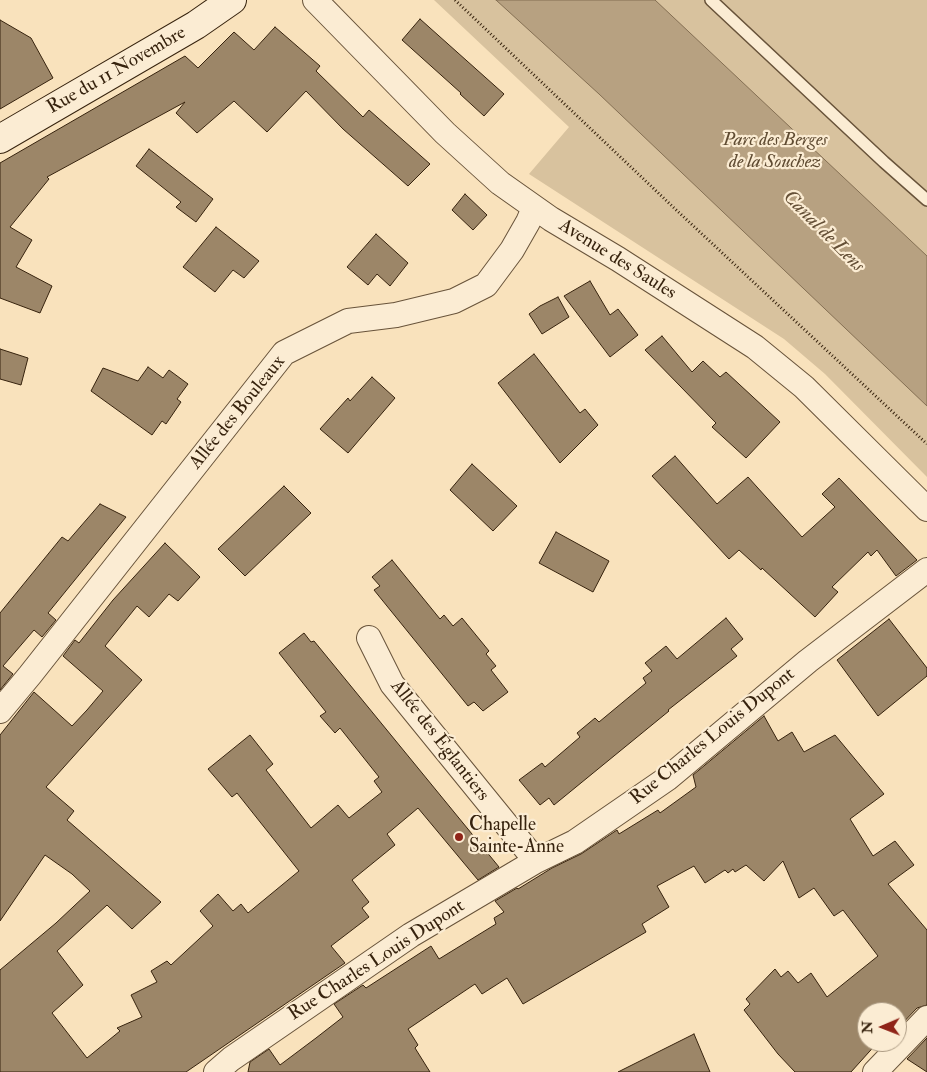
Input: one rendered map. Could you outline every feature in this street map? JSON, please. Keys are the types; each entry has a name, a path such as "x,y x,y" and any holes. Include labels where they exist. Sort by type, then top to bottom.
{"main road":[{"name":"Rue du 11 Novembre","path":"0,139 196,25 232,0"}],"street":[{"name":"Avenue des Saules","path":"315,0 445,133 500,183 534,208 755,347 804,387 927,510"},
{"name":"Allée des Bouleaux","path":"0,711 284,353 348,321 396,314 454,301 486,285 512,250 534,208"},
{"name":"Rue Charles Louis Dupont","path":"218,1072 231,1059 411,935 536,861 575,842 668,778 808,661 927,570"},
{"name":"Allée des Églantiers","path":"370,638 392,684 536,861"},
{"path":"875,1072 927,1018"}],"lane":[{"path":"711,0 927,200"}],"path":[{"path":"455,0 927,444"}],"green space":[{"name":"Parc des Berges de la Souchez","path":"434,0 927,0 927,477 825,374 784,339 529,174 569,127"}],"water":[{"name":"Canal de Lens","path":"496,0 655,0 927,256 927,406 599,94"}],"building":[{"path":"420,19 504,94 484,116 402,40"},
{"path":"0,20 31,38 53,78 0,109"},
{"path":"275,27 320,66 316,71 363,117 369,110 430,164 408,186 343,129 306,91 267,132 234,101 197,133 176,113 185,102 47,177 49,179 10,227 32,240 16,267 52,286 40,313 0,298 0,163 185,56 198,68 234,32 254,50"},
{"path":"149,149 213,199 196,222 176,207 181,202 136,166"},
{"path":"465,194 487,215 473,230 452,210"},
{"path":"216,227 259,261 244,278 233,270 215,292 183,267"},
{"path":"376,234 408,263 390,286 377,274 368,285 347,267"},
{"path":"590,281 610,315 618,309 638,335 610,357 564,296"},
{"path":"558,297 569,317 542,334 529,314"},
{"path":"662,336 692,372 703,361 720,377 726,372 780,422 746,458 712,427 716,423 645,350"},
{"path":"0,349 28,358 21,385 0,379"},
{"path":"534,354 580,413 585,409 598,425 560,463 498,383"},
{"path":"148,367 163,378 169,370 188,384 177,399 181,402 166,424 162,421 152,435 91,391 103,368 138,381"},
{"path":"372,377 395,398 348,453 320,429 348,398 350,401"},
{"path":"675,456 717,504 748,477 802,537 835,507 822,494 839,478 917,560 896,576 877,550 871,556 868,552 832,587 838,592 815,617 762,568 761,570 739,550 729,559 652,476"},
{"path":"472,464 517,506 493,531 450,490"},
{"path":"284,486 311,513 245,576 218,549"},
{"path":"100,504 126,517 48,613 56,620 42,637 34,630 3,666 13,674 0,690 0,613 62,537 68,541"},
{"path":"556,532 609,561 593,592 539,563"},
{"path":"165,543 200,577 178,601 169,594 149,617 137,606 105,646 142,680 46,787 74,811 67,820 161,902 132,929 107,905 57,951 83,985 52,1013 87,1058 120,1031 117,1028 142,1017 131,995 157,982 151,971 167,961 171,965 213,926 200,911 218,894 233,911 241,904 248,913 299,871 237,793 232,797 208,769 250,735 273,764 266,770 311,828 338,805 349,818 382,792 374,781 379,777 340,728 335,733 320,716 326,712 279,653 304,633 311,642 314,641 499,867 478,880 418,808 387,834 395,845 352,880 369,902 362,908 369,917 331,946 345,963 186,1072 0,1072 0,970 56,923 90,891 72,874 45,855 0,921 0,735 34,692 72,726 87,710 103,691 63,656 75,640 79,643 113,600"},
{"path":"392,560 440,619 444,615 453,626 462,618 489,651 486,654 496,666 491,670 508,692 483,711 474,702 468,706 374,590 380,586 372,577"},
{"path":"726,618 743,639 731,649 737,656 668,710 554,805 549,798 540,805 519,780 542,763 545,767 580,737 577,733 595,718 599,722 646,683 643,678 652,671 645,663 666,646 677,659"},
{"path":"889,619 927,668 927,676 878,716 837,660"},
{"path":"764,716 778,741 792,732 804,752 835,735 884,794 850,819 873,856 895,841 914,865 888,884 927,930 927,1005 917,1008 907,1018 907,1002 857,1002 857,1052 869,1052 851,1072 795,1072 778,1054 744,1010 750,1004 746,999 775,969 781,977 788,971 798,983 811,973 827,997 878,956 843,910 834,916 814,888 799,898 783,861 764,881 746,865 735,872 733,869 728,873 725,870 705,883 694,866 657,886 669,907 642,924 646,932 523,1004 507,978 482,994 475,984 408,1029 418,1045 415,1048 430,1072 248,1072 250,1062 269,1049 280,1065 316,1038 343,1017 334,1004 363,985 366,988 431,946 439,959 496,924 494,918 504,912 495,901 552,868 581,854 617,830 619,834 658,810 660,813 696,787 693,775"},
{"path":"694,1034 710,1072 618,1072"},
{"path":"927,1038 927,1072 907,1059"}],"place":[{"name":"Chapelle Sainte-Anne","path":"459,837"}]}
